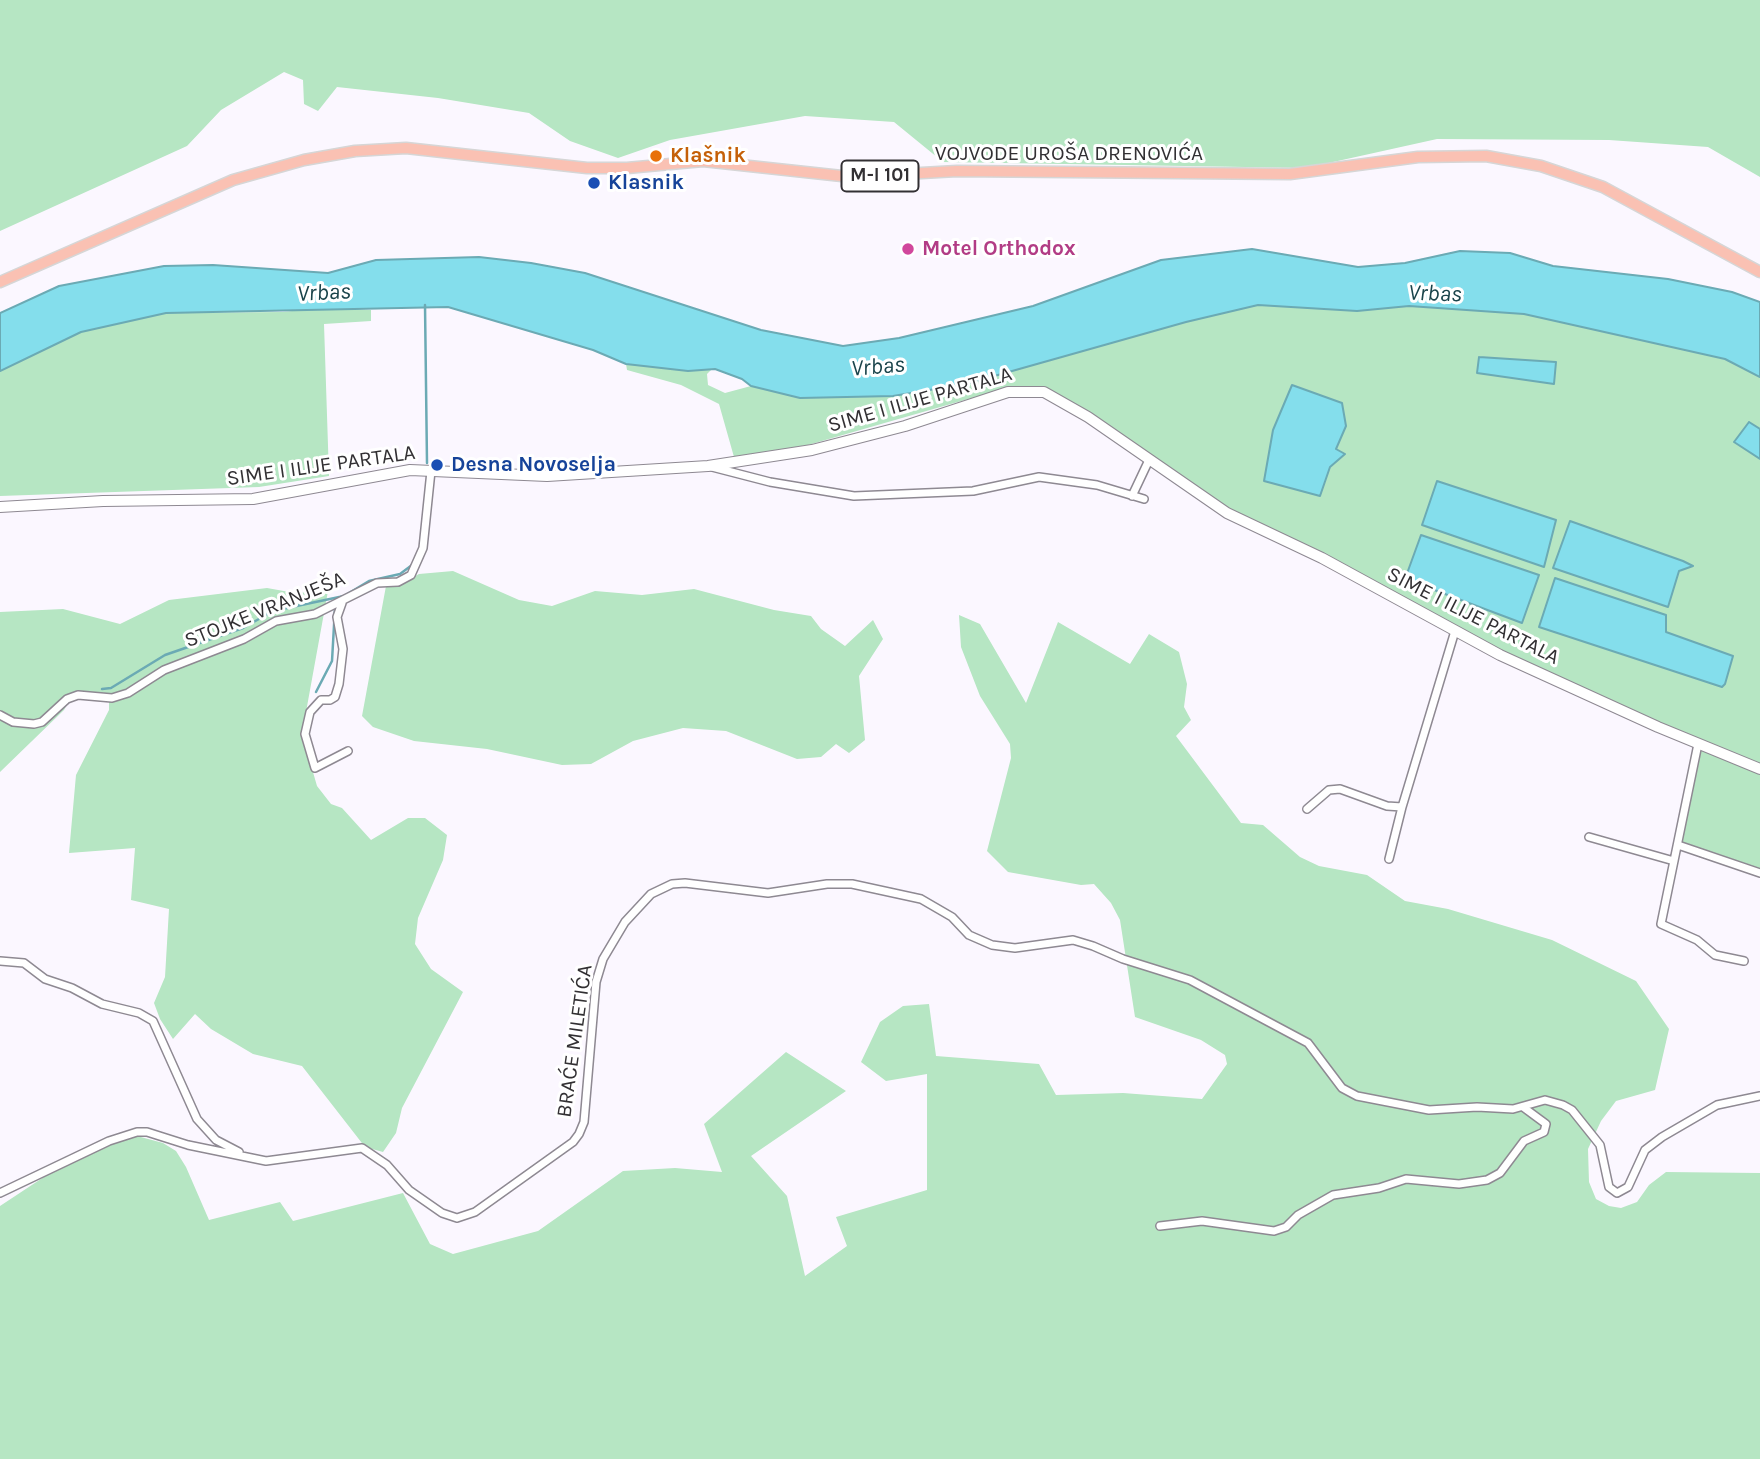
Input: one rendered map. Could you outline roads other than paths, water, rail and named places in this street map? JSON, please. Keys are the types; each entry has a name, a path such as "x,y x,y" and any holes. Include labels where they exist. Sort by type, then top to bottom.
{"main road":[{"name":"VOJVODE UROŠA DRENOVIĆA","path":"0,282 233,180 304,160 355,151 406,148 587,168 627,168 703,161 851,177 957,171 1290,174 1418,156 1486,156 1533,164 1594,183 1760,272"}],"street":[{"name":"SIME I ILIJE PARTALA","path":"0,507 113,500 254,499 391,472 586,475 708,466 812,450 905,426 1007,392 1044,391 1227,513 1322,558 1529,669 1760,769"},
{"path":"1132,496 1149,460"},
{"path":"708,466 770,482 854,496 973,491 1039,477 1097,485 1144,499"},
{"name":"STOJKE VRANJEŠA","path":"0,715 26,724 42,722 67,699 79,695 112,698 128,693 164,670 244,639 276,621 316,614 377,583 398,582 416,570 423,548 430,471"},
{"path":"342,602 337,617 343,649 339,684 335,697 321,700 310,712 305,734 315,768 348,751"},
{"path":"1389,859 1455,631"},
{"path":"1698,744 1662,914 1663,927 1697,940 1715,955 1744,961"},
{"path":"1307,809 1329,790 1339,789 1387,806 1402,807"},
{"path":"1589,837 1674,860"},
{"path":"1678,845 1760,873"},
{"name":"BRAĆE MILETIĆA","path":"250,1157 276,1161 362,1149 387,1165 409,1190 442,1213 457,1218 485,1208 573,1142 579,1133 584,1122 596,982 603,959 625,922 651,894 665,887 685,883 768,893 827,884 852,884 921,899 952,917 969,935 992,945 1015,948 1073,940 1191,980 1308,1043 1342,1088 1357,1096 1429,1110 1523,1107 1545,1100 1572,1110 1600,1145 1610,1189 1621,1192 1628,1187 1645,1150 1662,1137 1717,1105 1760,1096"},
{"path":"0,961 24,963 45,979 64,985 102,1004 139,1013 153,1021 197,1119 216,1140 250,1157"},
{"path":"1160,1226 1202,1221 1232,1227 1280,1230 1298,1215 1333,1195 1379,1188 1406,1179 1459,1184 1487,1180 1500,1173 1524,1141 1545,1132 1546,1124 1523,1107"},
{"path":"0,1193 76,1155 137,1132 156,1133 188,1145 250,1157"}],"water":[{"name":"Vrbas","path":"1252,249 1358,267 1405,263 1460,251 1510,253 1553,266 1668,279 1732,292 1760,302 1760,377 1725,359 1524,314 1409,306 1357,311 1258,305 1186,322 966,384 893,396 800,398 751,386 742,379 715,369 688,371 626,364 593,350 448,307 166,313 81,332 0,371 0,313 59,286 164,266 213,265 328,273 376,260 479,257 531,263 585,273 761,330 843,346 899,338 1033,306 1161,260"},
{"path":"1479,357 1556,362 1554,384 1477,373"},
{"path":"1292,385 1342,403 1346,426 1336,449 1345,454 1330,467 1320,496 1264,481 1273,430"},
{"path":"1749,422 1760,429 1760,459 1734,442"},
{"path":"1437,481 1556,520 1544,567 1422,525"},
{"path":"1570,521 1693,566 1679,571 1668,607 1553,568"},
{"path":"1421,535 1539,575 1522,623 1405,579"},
{"path":"1555,578 1666,615 1666,632 1733,656 1725,684 1722,687 1539,627"}],"waterway":[{"path":"425,305 427,463"},
{"path":"102,689 111,688 165,655 243,628 273,611 344,596 369,581 400,574 412,565"},
{"path":"316,692 332,661 335,608"}],"place":[{"name":"Klašnik","path":"656,156"},
{"name":"Klasnik","path":"594,183"},
{"name":"Motel Orthodox","path":"908,249"},
{"name":"Desna Novoselja","path":"437,465"}]}
